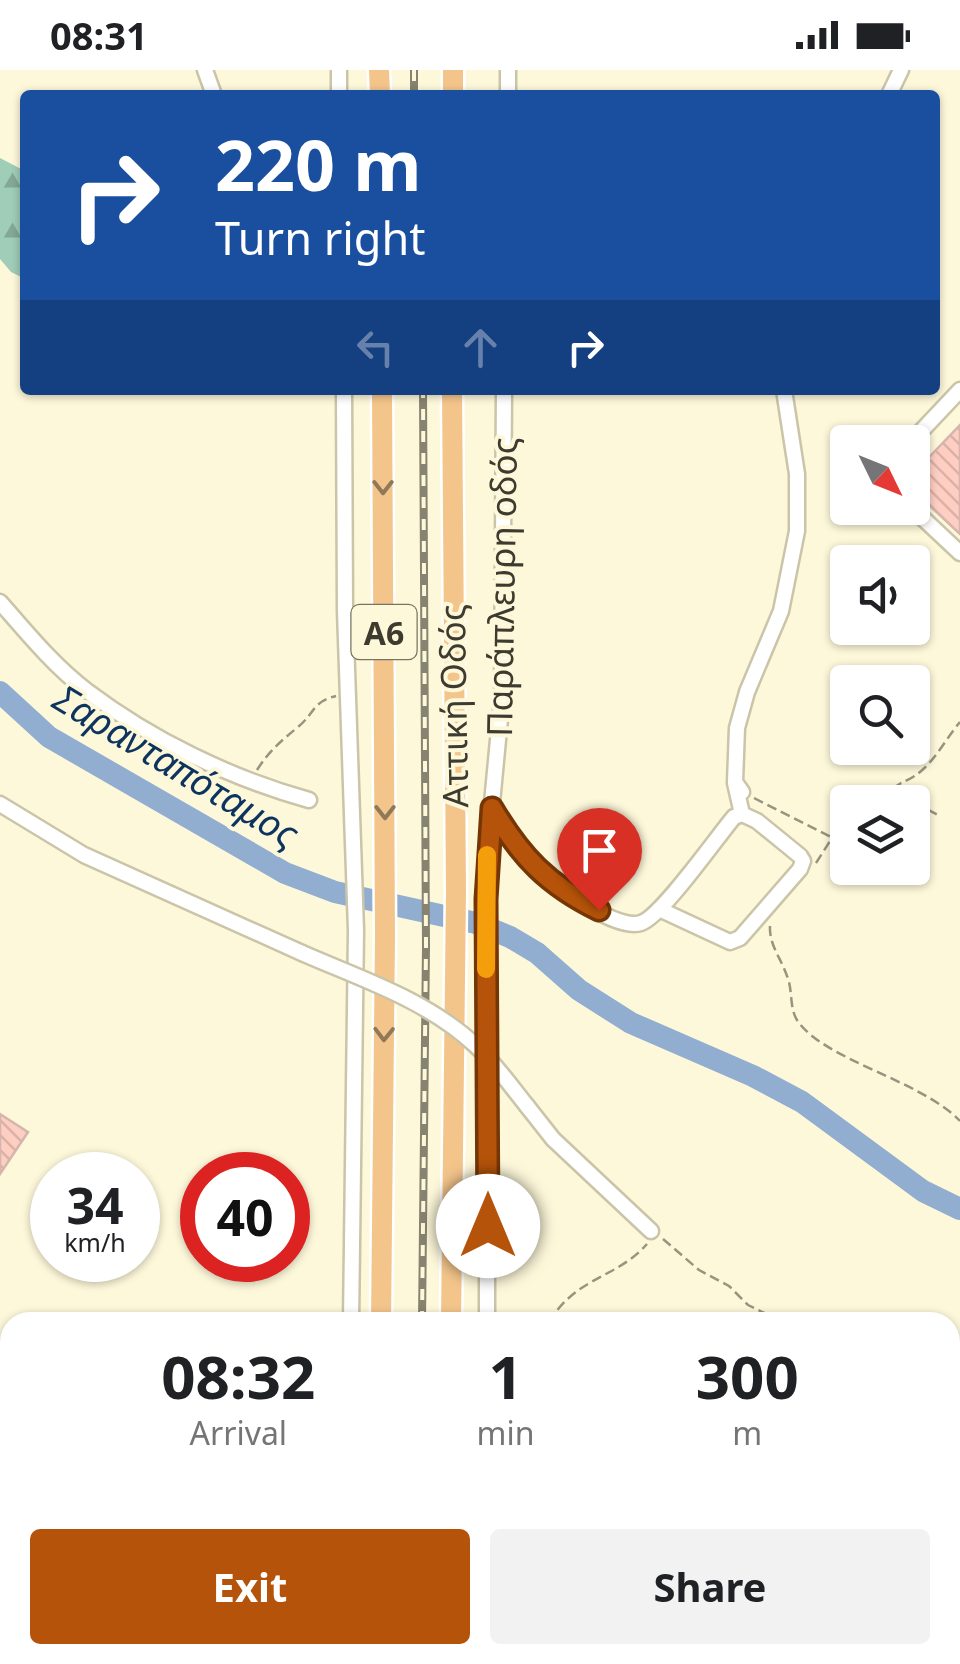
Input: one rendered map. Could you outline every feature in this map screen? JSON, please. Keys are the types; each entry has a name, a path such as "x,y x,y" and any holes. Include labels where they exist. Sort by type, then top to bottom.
{"highway":[{"name":"Αττική Οδός","path":"381,1312 386,936 382,395"},
{"name":"Αττική Οδός","path":"451,1312 456,953 452,395"}],"street":[{"path":"928,425 960,390"},
{"path":"344,395 356,930 351,1312"},
{"name":"Παράπλευρη οδός","path":"487,1312 486,899 502,698 504,395"},
{"path":"742,814 738,728 746,692 780,611 797,531 797,474 785,395"},
{"path":"930,525 960,553"},
{"path":"0,602 47,655 84,689 132,722 250,780 309,800"},
{"path":"0,804 84,856 395,994 448,1023 475,1044 553,1139 651,1231"},
{"path":"492,808 515,846 540,873 574,898 624,923 639,924 659,910 734,817 742,814 804,860 740,938 730,942 659,910"}],"path":[{"path":"250,780 270,750 298,728 322,700 348,692"},
{"path":"896,785 924,768 960,722"},
{"path":"738,787 830,836"},
{"path":"930,811 940,816"},
{"path":"810,872 830,842"},
{"path":"770,924 771,943 790,983 793,1010 808,1032 937,1102 960,1121"},
{"path":"556,1312 571,1293 631,1260 649,1242 651,1231 699,1270 722,1281 748,1305 762,1312"}],"green space":[{"path":"0,158 20,168 20,276 0,259"}],"building":[{"path":"960,425 960,534 930,506 930,456"},
{"path":"0,1114 28,1132 0,1174"}],"waterway":[{"name":"Σαρανταπόταμος","path":"0,692 49,737 285,873 335,892 476,923 510,937 537,953 579,990 631,1023 753,1076 802,1102 923,1191 960,1209"}],"railway":[{"path":"414,70 414,90"},
{"path":"422,1312 426,946 423,395"}],"slow traffic":[{"path":"486,969 487,855"}],"route":[{"path":"488,1226 486,899 492,808 515,846 540,873 574,898 599,910"}]}
